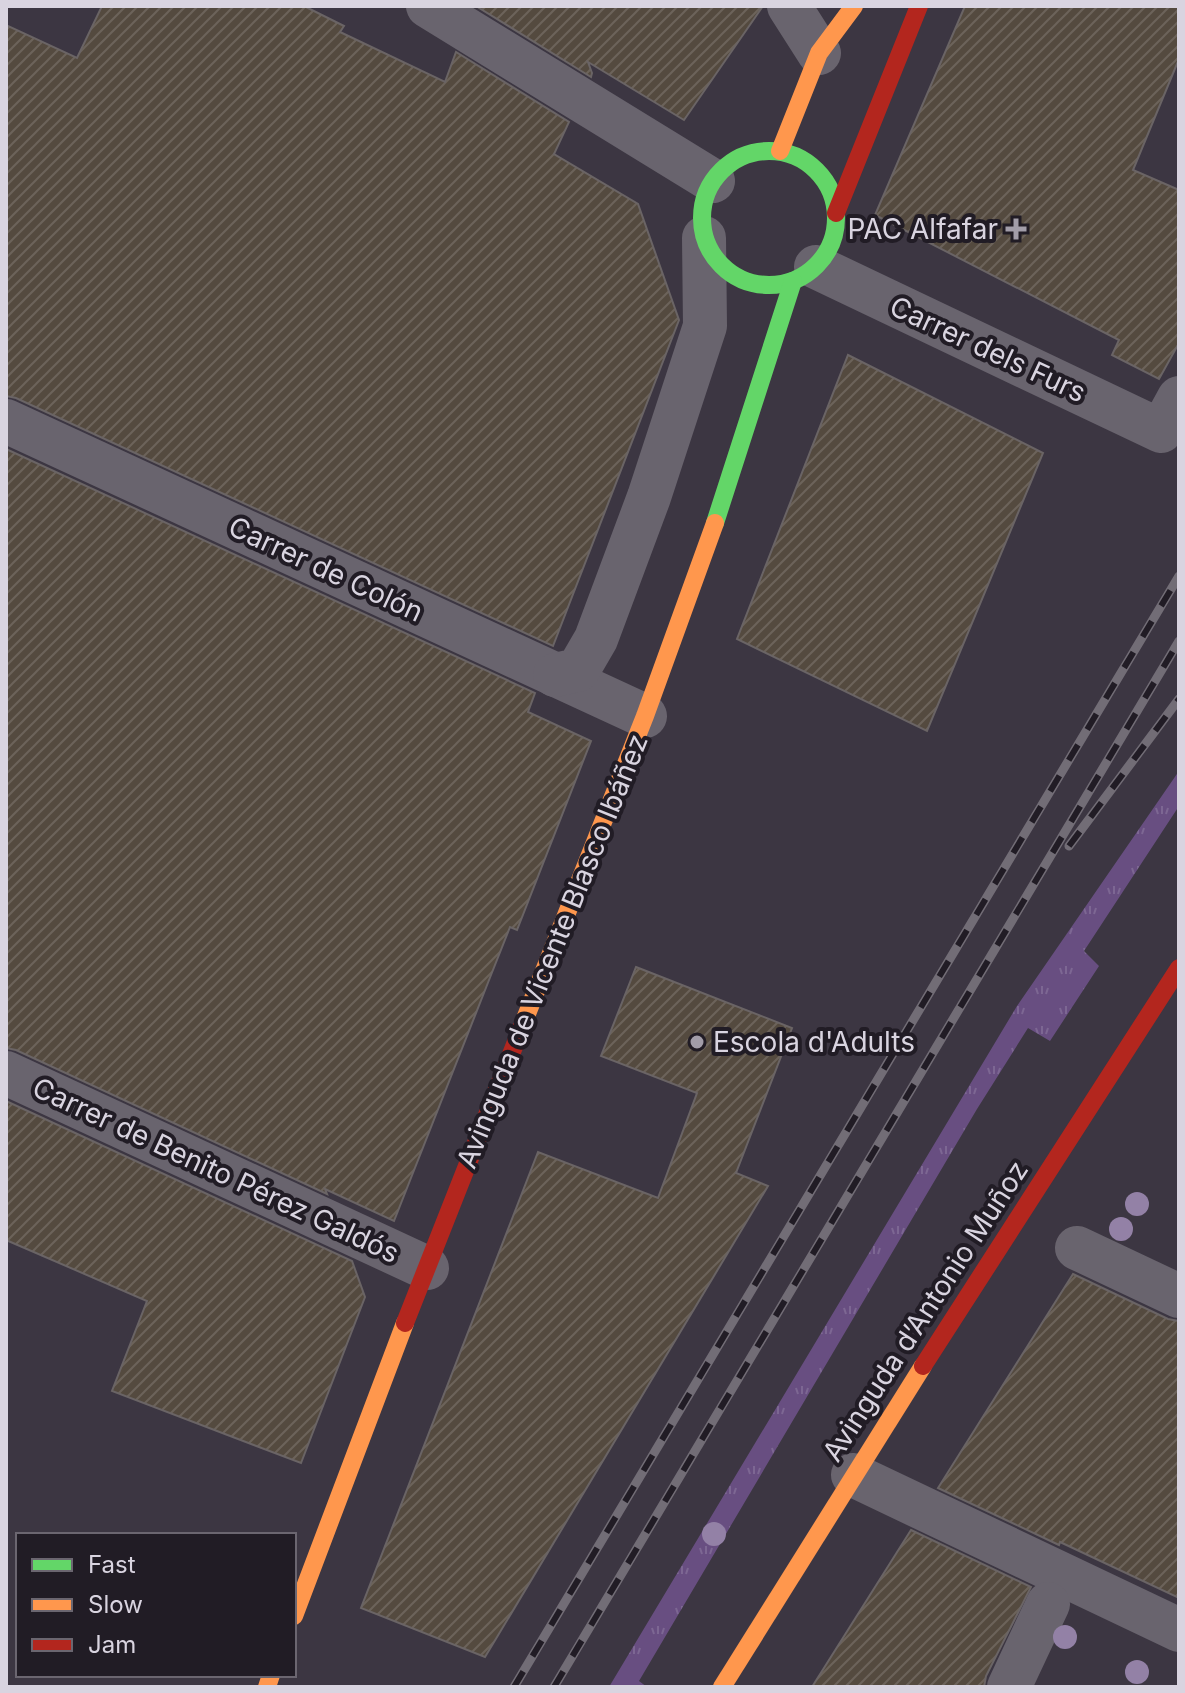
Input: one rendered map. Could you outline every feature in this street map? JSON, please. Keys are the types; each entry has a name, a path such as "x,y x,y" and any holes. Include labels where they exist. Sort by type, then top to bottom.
{"street":[{"path":"428,6 713,181"},
{"path":"789,6 819,53"},
{"path":"780,151 819,53 854,6"},
{"path":"836,213 919,6"},
{"path":"555,675 578,670 596,639 649,497 705,326 701,217 705,195 713,181 732,162 747,155 780,151 801,159 818,173 831,192 836,213 835,232 828,251 804,274 771,286 749,283 730,273 714,258 704,238"},
{"name":"Carrer dels Furs","path":"804,274 1170,415"},
{"name":"Avinguda de Vicente Blasco Ibáñez","path":"296,1611 427,1268 645,716 804,274"},
{"name":"Carrer de Colón","path":"6,421 645,716"},
{"name":"Avinguda d’Antonio Muñoz","path":"722,1687 853,1475 1179,970"},
{"name":"Carrer de Benito Pérez Galdós","path":"6,1073 427,1268"},
{"path":"1077,1248 1179,1296"},
{"path":"853,1475 1179,1630"},
{"path":"1009,1687 1048,1604"}],"green space":[{"path":"1179,771 1179,806 1084,951 1099,966 1050,1041 1028,1028 977,1109 639,1681 647,1687 609,1687 1017,1006"}],"building":[{"path":"102,6 304,6 344,26 340,32 445,82 456,52 569,122 554,154 638,204 679,320 553,646 6,396 6,25 77,58"},
{"path":"476,6 763,6 684,120 588,62 591,77"},
{"path":"965,6 1179,6 1179,59 1133,170 1179,190 1179,343 1159,379 1112,355 1119,340 875,215"},
{"path":"848,355 1043,453 927,731 737,639"},
{"path":"6,449 535,693 528,712 591,741 517,930 510,927 394,1221 325,1189 327,1194 6,1048"},
{"path":"636,967 792,1028 736,1173 768,1186 485,1657 361,1608 538,1152 658,1198 697,1093 601,1056"},
{"path":"6,1101 352,1261 365,1297 301,1463 112,1391 147,1301 6,1240"},
{"path":"1073,1274 1168,1319 1179,1321 1179,1598 938,1488"},
{"path":"911,1530 1031,1587 986,1676 984,1687 812,1687"}],"railway":[{"path":"514,1687 1179,576"},
{"path":"554,1687 1179,641"},
{"path":"1069,846 1179,699"}],"traffic: fast":[{"path":"769,151 795,156 816,171 831,192 836,218 831,244 816,265 795,280 769,285 743,280 722,265 707,244 702,218 707,192 722,171 743,156 769,151"},
{"path":"715,523 793,281"}],"traffic: slow":[{"path":"780,151 819,53 854,6"},
{"path":"523,1024 645,716 715,523"},
{"path":"296,1611 405,1323"},
{"path":"722,1687 923,1366"},
{"path":"267,1687 270,1677"}],"traffic: jam":[{"path":"836,213 919,6"},
{"path":"923,1366 1179,968"},
{"path":"405,1323 523,1024"}],"place":[{"name":"PAC Alfafar","path":"1016,229"},
{"name":"Escola d'Adults","path":"697,1042"}]}
